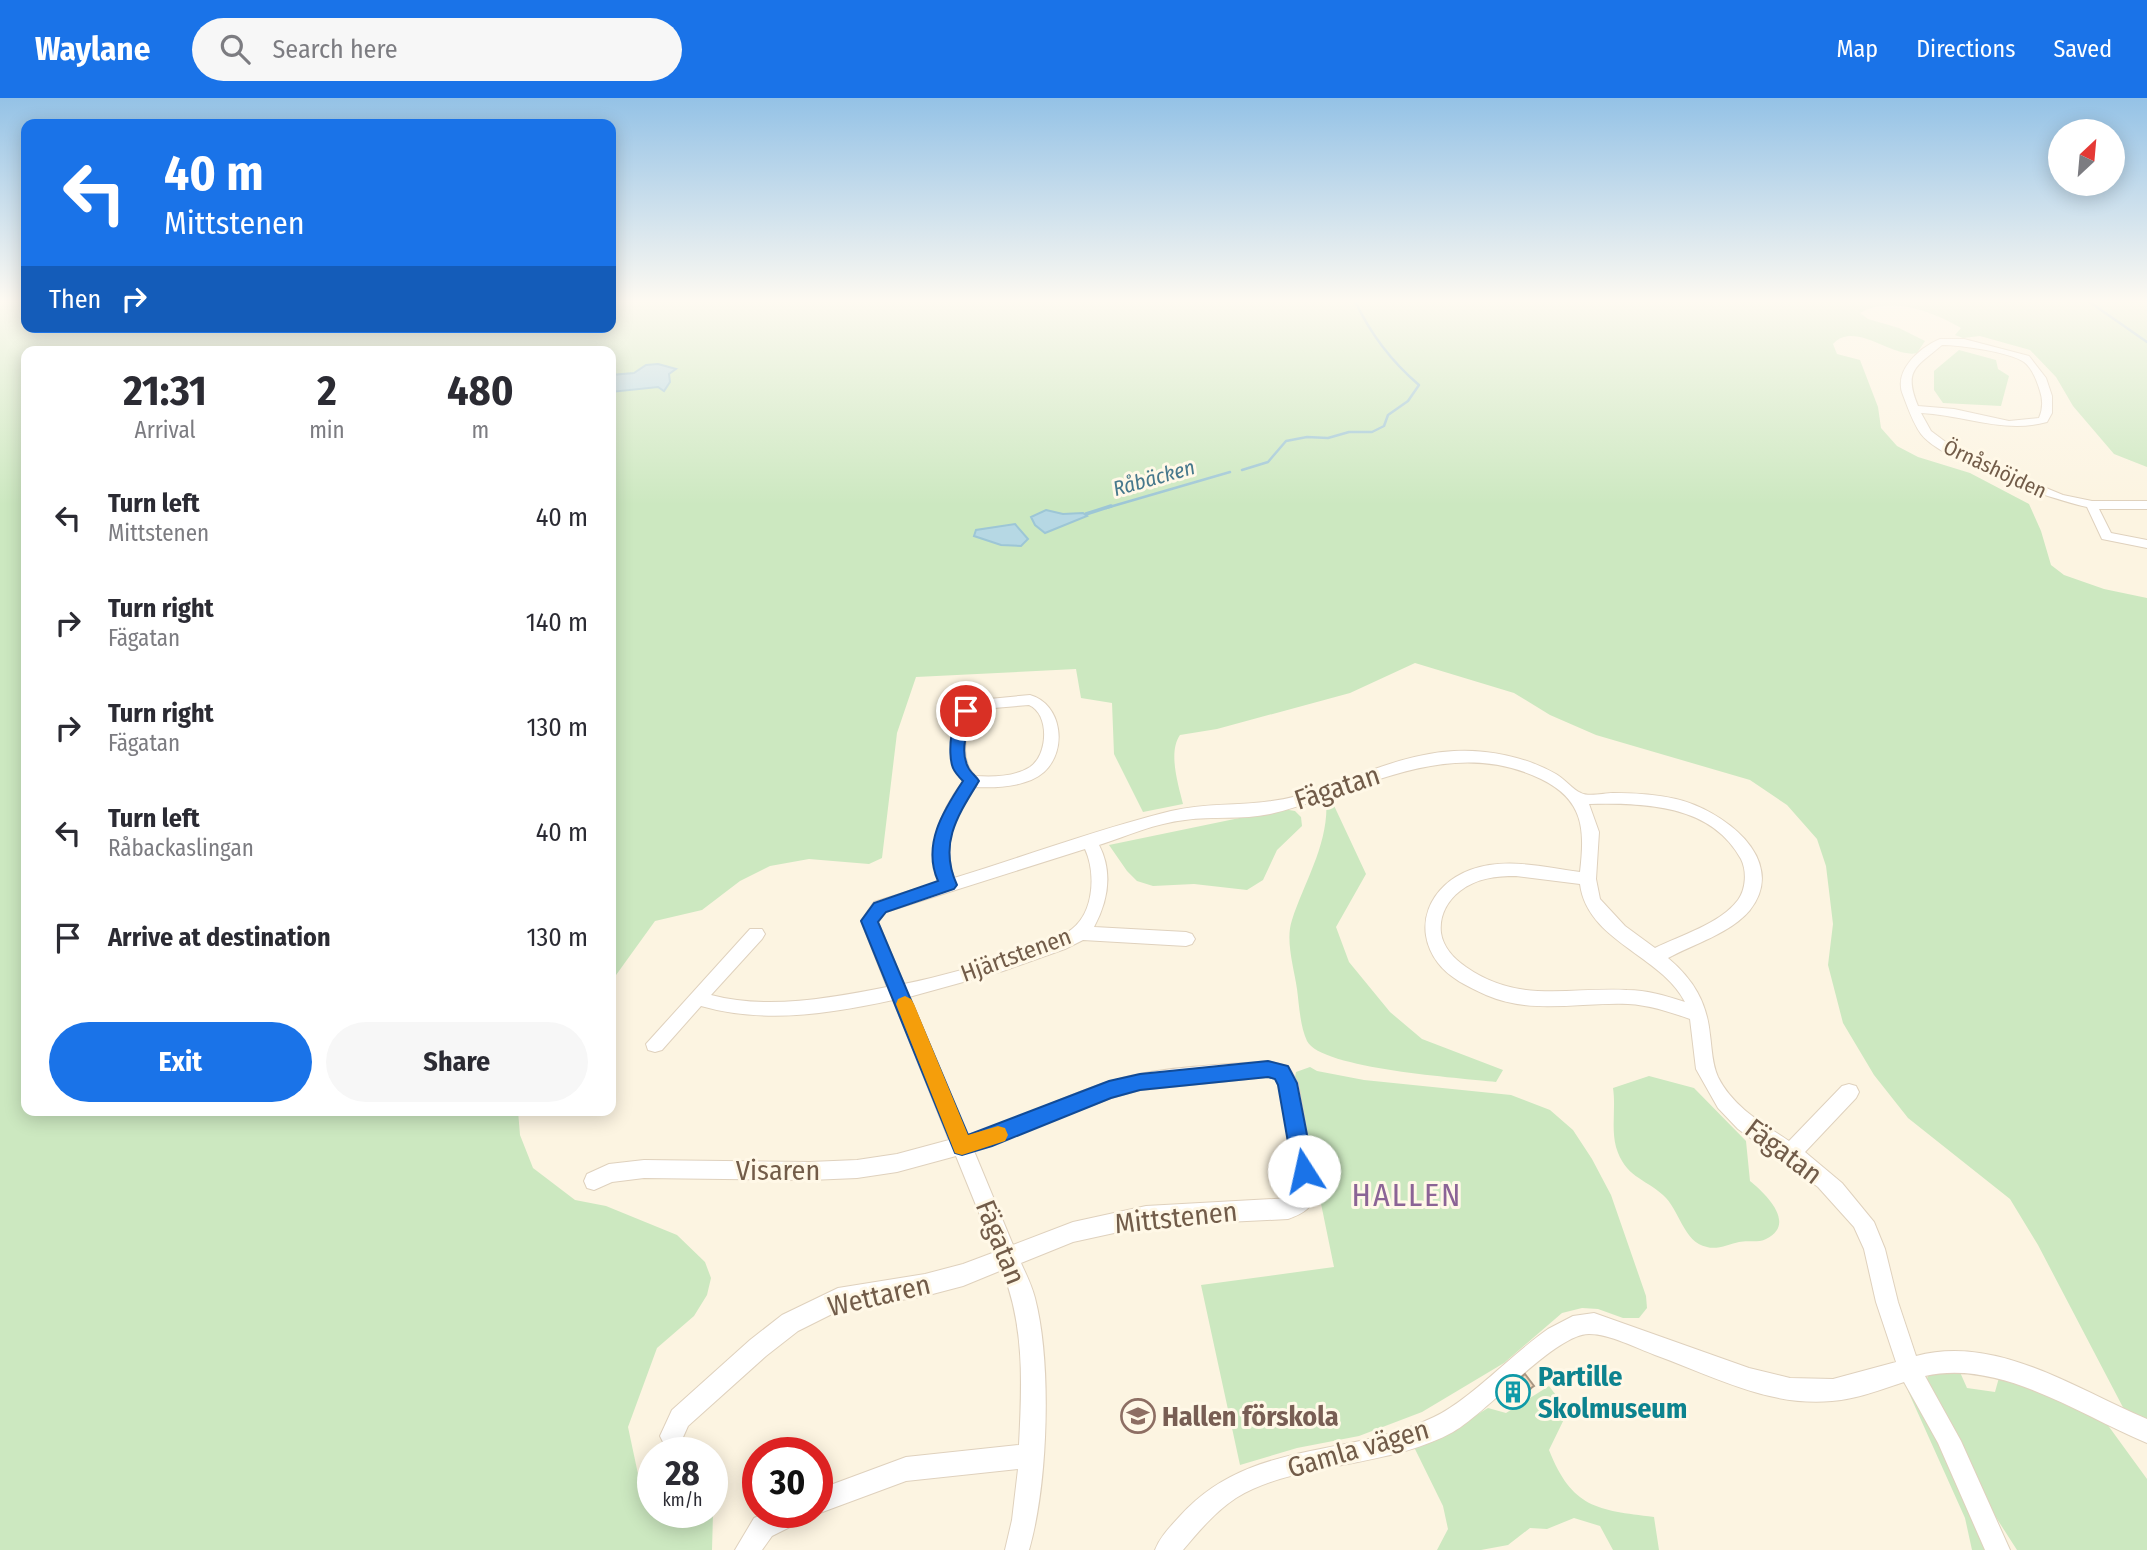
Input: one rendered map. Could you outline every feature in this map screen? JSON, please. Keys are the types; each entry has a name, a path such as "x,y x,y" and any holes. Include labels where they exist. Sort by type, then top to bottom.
{"street":[{"name":"Örnåshöjden","path":"1909,369 1905,387 1926,433 1955,454 2043,493 2092,505 2147,505"},
{"name":"Örnåshöjden","path":"1914,409 1949,411 2018,425 2043,420 2048,410 2048,400 2034,369"},
{"path":"2092,505 2106,536 2108,553"},
{"path":"2106,536 2147,544"},
{"path":"1030,700 1041,703 1049,724 1050,741 1041,767 1032,773 1008,779 971,781 961,769 957,755 958,738 967,709 1000,702 1030,700"},
{"name":"Fägatan","path":"1017,1550 1024,1528 1031,1456 1034,1358 1031,1325 1023,1294 869,921 870,916 880,907 1173,816 1192,812 1264,809 1421,759 1452,754 1488,757 1521,765 1560,782 1579,799 1590,826 1588,891 1598,910 1622,933 1678,977 1692,996 1698,1013 1705,1065 1716,1090 1736,1115 1824,1179 1861,1220 1878,1257 1887,1301 1910,1369 1946,1436 1998,1550"},
{"path":"948,885 942,871 942,836 946,819 971,781"},
{"path":"1579,799 1628,796 1687,807 1720,824 1745,851 1754,869 1752,890 1740,909 1654,957"},
{"name":"Hjärtstenen","path":"697,998 714,1006 782,1009 842,1003 995,967 1061,943 1079,933 1091,919 1096,902 1098,858 1090,843"},
{"path":"1587,879 1529,872 1497,871 1475,875 1447,890 1438,902 1432,923 1435,944 1456,970 1475,982 1510,996 1630,997 1698,1013"},
{"path":"655,1044 755,933"},
{"path":"1079,933 1186,939"},
{"name":"Mittstenen","path":"962,1146 992,1137 1109,1090 1140,1082 1268,1069 1281,1072 1285,1077 1307,1191 1305,1200 1298,1206 1288,1209 1146,1216 1112,1222 1073,1232 1008,1259"},
{"path":"1791,1153 1849,1092"},
{"name":"Visaren","path":"594,1181 609,1173 644,1169 857,1169 897,1163 962,1146"},
{"name":"Wettaren","path":"672,1436 680,1418 694,1403 790,1323 820,1307 855,1295 925,1285 1008,1259"},
{"name":"Gamla vägen","path":"1167,1550 1197,1514 1237,1484 1267,1473 1413,1437 1446,1423 1481,1399 1544,1346 1569,1329 1586,1323 1603,1326 1737,1377 1778,1388 1841,1389 1910,1369 1946,1362 1971,1362 2012,1373 2147,1431"},
{"path":"833,1496 906,1469 1031,1456"},
{"path":"747,1550 762,1528"}],"green space":[{"path":"0,369 21,369 21,1116 518,1116 520,1135 533,1168 575,1200 606,1206 677,1235 705,1262 711,1278 707,1295 694,1316 657,1348 628,1427 637,1469 637,1528 713,1528 712,1550 0,1550"},
{"path":"616,369 1863,369 1878,407 1881,428 1897,446 1918,457 1970,473 2029,504 2041,531 2051,565 2064,575 2104,589 2147,598 2147,1424 2127,1415 2038,1245 2010,1199 1908,1118 1874,1075 1843,1023 1828,965 1833,924 1826,866 1817,839 1787,805 1750,780 1596,735 1550,715 1514,693 1415,663 1350,693 1217,729 1180,735 1176,742 1174,759 1183,804 1143,812 1114,754 1112,703 1081,698 1076,669 916,677 897,733 882,858 869,864 809,859 770,866 740,881 702,910 655,921 616,975"},
{"path":"1937,369 1998,369 2009,376 2001,406 1943,403 1934,390 1934,371"},
{"path":"2048,369 2147,369 2147,467 2114,454 2073,406"},
{"path":"1330,797 1366,874 1336,927 1349,962 1390,1012 1422,1039 1503,1070 1496,1082 1425,1075 1364,1065 1318,1051 1307,1041 1301,1022 1289,936 1297,905 1320,845 1326,798"},
{"path":"1283,809 1295,811 1301,817 1302,826 1277,850 1263,880 1247,890 1194,884 1153,886 1137,881 1109,845"},
{"path":"1310,1067 1317,1071 1364,1080 1511,1095 1550,1110 1573,1130 1611,1195 1646,1296 1647,1308 1639,1318 1623,1318 1598,1309 1582,1308 1562,1313 1504,1363 1422,1412 1359,1436 1297,1448 1240,1465 1201,1285 1334,1267 1295,1077 1296,1072"},
{"path":"1649,1076 1694,1088 1746,1141 1750,1181 1764,1193 1779,1217 1775,1233 1763,1240 1742,1241 1719,1247 1711,1248 1699,1244 1687,1232 1669,1201 1624,1165 1615,1140 1613,1088"},
{"path":"1959,1370 1967,1388 1995,1392 2000,1374 2107,1424 2147,1479 2147,1550 2017,1550 1990,1508 1931,1392 1927,1378 1930,1373"},
{"path":"1549,1386 1568,1411 1549,1450 1567,1484 1577,1495 1602,1508 1654,1517 1659,1550 1613,1550 1600,1526 1574,1518 1547,1529 1530,1528 1508,1545 1481,1550 1437,1550 1448,1529 1443,1506 1413,1445 1455,1428 1488,1408 1506,1413"},
{"path":"1908,1391 1914,1392 1988,1550 1972,1550 1965,1518"}],"water":[{"path":"640,369 676,369 669,374 670,382 664,391 658,387 616,391 616,375 634,373"},
{"path":"1046,510 1063,514 1083,513 1087,516 1045,533 1035,525 1031,517"},
{"path":"1015,524 1028,539 1021,546 1001,545 974,536 976,530"}],"building":[{"path":"1525,1374 1534,1386 1514,1399 1507,1389"}],"waterway":[{"name":"Råbäcken","path":"1242,470 1268,462 1286,441 1307,437 1328,438 1349,432 1372,432 1384,426 1388,415 1408,401 1419,385 1402,369"},
{"name":"Råbäcken","path":"1106,508 1230,472"},
{"name":"Råbäcken","path":"1086,514 1111,506"}],"slow traffic":[{"path":"905,1004 962,1146 998,1135"}],"place":[{"name":"Partille Skolmuseum","path":"1513,1392"},
{"name":"Hallen förskola","path":"1138,1416"}],"district":[{"name":"HALLEN","path":"1407,1195"}],"route":[{"path":"966,711 958,738 957,755 964,775 971,781 946,819 942,836 942,871 948,885 880,907 870,916 869,921 962,1146 992,1137 1109,1090 1140,1082 1268,1069 1281,1072 1288,1083 1304,1171"}]}
